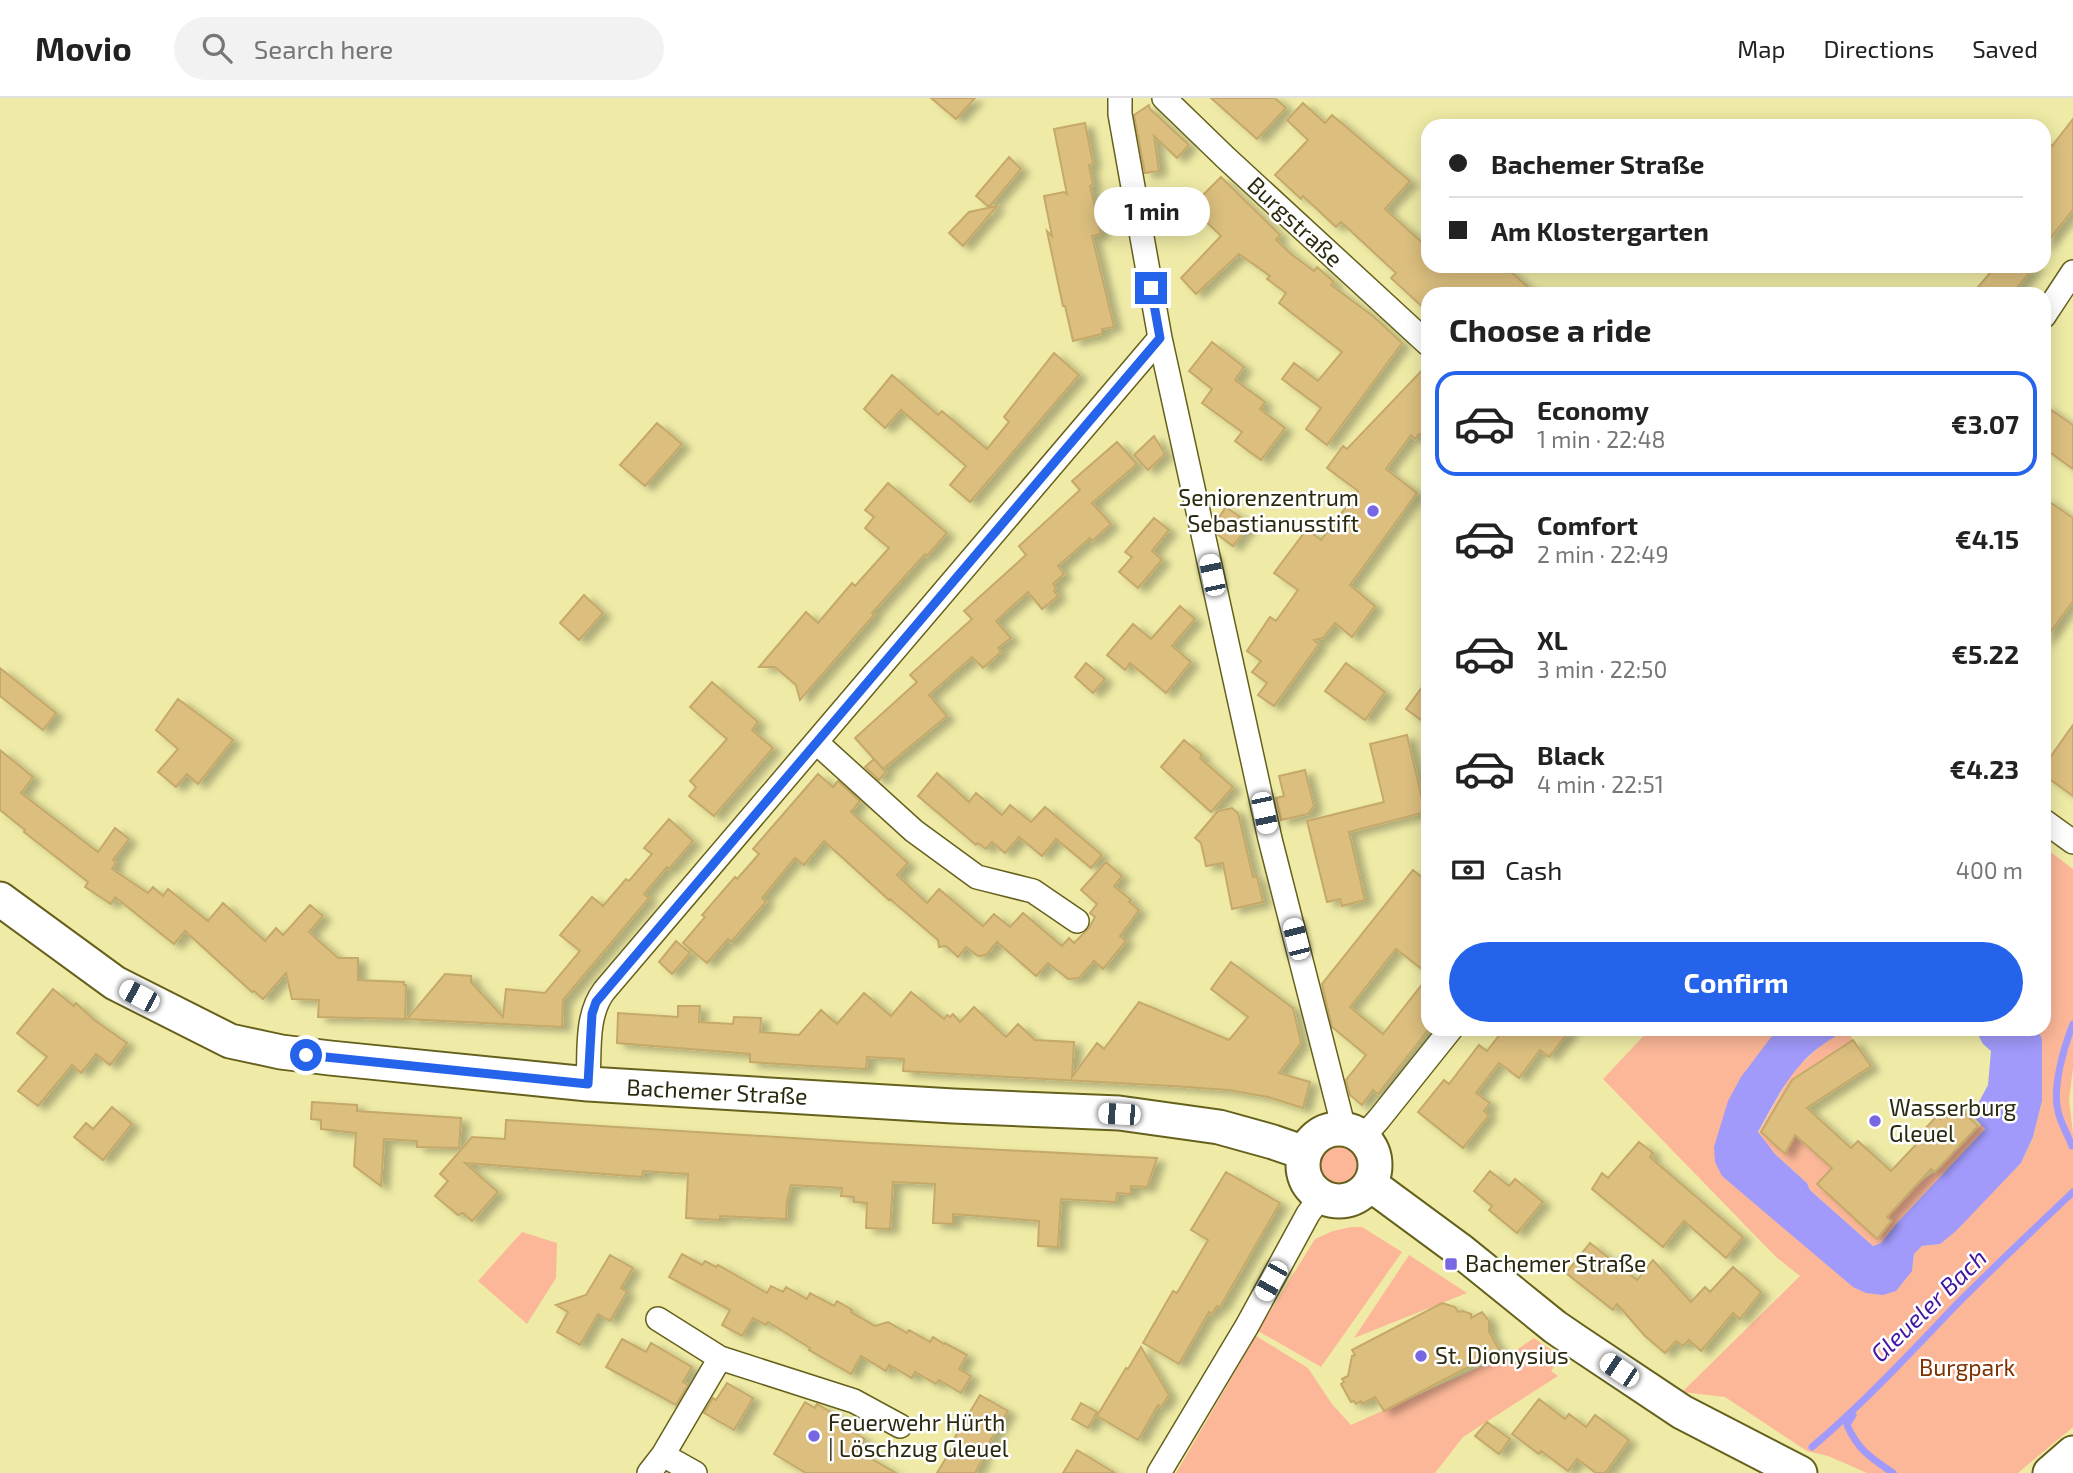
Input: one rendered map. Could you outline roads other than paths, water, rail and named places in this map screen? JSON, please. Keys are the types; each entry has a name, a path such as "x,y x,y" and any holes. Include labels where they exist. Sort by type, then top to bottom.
{"street":[{"path":"1120,98 1120,114 1160,338 1270,839 1353,1133"},
{"name":"Burgstraße","path":"1164,98 1421,338"},
{"path":"2051,305 2073,272"},
{"path":"588,1084 592,1014 596,1002 1160,338"},
{"path":"817,743 914,831 977,877 1033,891 1077,921"},
{"path":"2051,826 2073,842"},
{"name":"Bachemer Straße","path":"0,899 115,983 230,1041 281,1052 588,1084 1119,1114 1219,1127 1305,1153"},
{"path":"1353,1133 1379,1119 1445,1036"},
{"path":"1331,1130 1353,1133 1371,1147 1375,1159 1374,1176 1362,1194 1351,1200 1332,1201 1310,1186 1304,1175 1305,1153 1317,1137 1331,1130"},
{"path":"1370,1184 1461,1251 1555,1327 1629,1377 1682,1412 1800,1473"},
{"path":"1159,1473 1247,1326 1308,1214 1321,1196"},
{"path":"657,1319 720,1358 854,1401 900,1426"},
{"path":"649,1473 663,1455 720,1358"},
{"path":"2050,1473 2073,1453"},
{"path":"663,1455 695,1473"}],"waterway":[{"name":"Gleueler Bach","path":"2072,1146 2059,1115 2057,1091 2063,1055 2073,1024"},
{"name":"Gleueler Bach","path":"1812,1447 2073,1192"},
{"path":"1853,1415 1847,1425 1856,1441 1872,1458 1893,1473"}],"place":[{"name":"Seniorenzentrum Sebastianusstift","path":"1373,511"},
{"name":"Wasserburg Gleuel","path":"1875,1121"},
{"name":"Bachemer Straße","path":"1451,1264"},
{"name":"St. Dionysius","path":"1421,1356"},
{"name":"Feuerwehr Hürth | Löschzug Gleuel","path":"814,1436"}],"park label":[{"name":"Burgpark","path":"1967,1368"}]}
